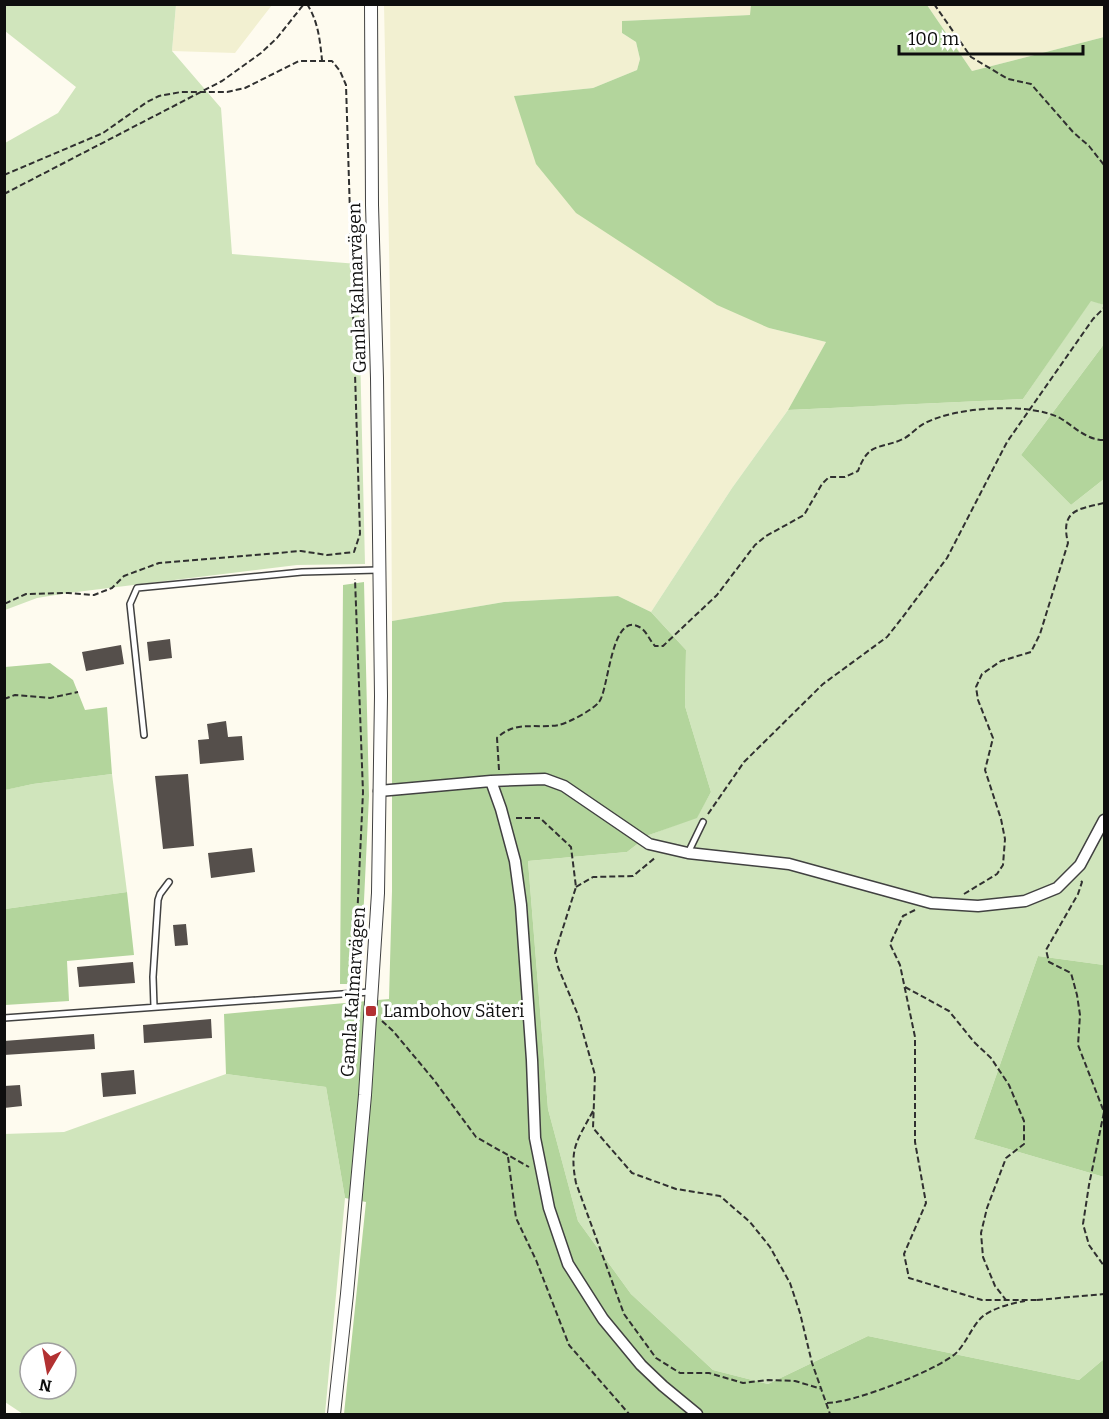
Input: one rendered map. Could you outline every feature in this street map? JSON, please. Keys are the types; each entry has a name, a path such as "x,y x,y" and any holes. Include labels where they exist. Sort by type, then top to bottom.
{"street":[{"name":"Gamla Kalmarvägen","path":"334,1414 347,1294 378,893 381,696 372,205 371,4"},
{"path":"380,791 545,779 564,786 649,844 687,853 789,864 931,903 978,906 1025,901 1057,888 1080,865 1104,820"},
{"path":"495,781 515,861 521,905 535,1138 549,1208 568,1264 597,1310 641,1365 697,1414"}],"lane":[{"path":"144,735 130,604 137,588 302,572 380,570"},
{"path":"687,853 703,822"},
{"path":"154,1007 153,977 158,900 169,882"},
{"path":"4,1018 354,991 372,992"}],"path":[{"path":"4,194 231,75 277,38 306,4 314,15 322,60"},
{"path":"934,4 971,57 1008,80 1031,84 1104,165"},
{"path":"4,175 104,134 147,102 159,96 181,92 227,92 245,88 298,62 332,61 340,71 346,85 360,534 354,552 363,792 354,991"},
{"path":"703,822 744,762 823,684 887,637 902,618 947,558 1007,442 1093,319 1104,308"},
{"path":"495,781 497,738 506,730 519,726 561,725 598,703 605,693 612,655 618,635 623,628 630,625 639,626 655,646 663,646 717,595 755,545 766,536 804,515 829,477 845,477 858,471 863,458 875,447 904,439 924,423 943,416 1003,407 1031,409 1059,418 1080,434 1104,440"},
{"path":"961,905 960,899 967,891 997,874 1003,866 1005,839 986,770 993,738 975,687 982,674 1001,661 1030,652 1040,634 1068,543 1065,530 1068,516 1077,508 1104,503"},
{"path":"4,604 26,594 94,595 112,588 124,576 159,563 301,551 327,555 354,552"},
{"path":"4,699 15,695 50,698 78,692"},
{"path":"510,816 520,819 540,818 571,847 576,887 555,953 558,967 578,1015 595,1076 593,1128 632,1173 676,1189 720,1196 750,1222 770,1247 790,1283 812,1364 830,1414"},
{"path":"576,887 593,877 633,876 666,848"},
{"path":"1072,873 1082,882 1046,950 1049,962 1071,973 1080,1016 1078,1045 1104,1112 1083,1224 1089,1245 1104,1266"},
{"path":"931,903 903,916 890,944 900,965 915,1036 915,1142 926,1203 904,1254 909,1278 982,1300 1038,1300"},
{"path":"905,987 949,1011 974,1042 991,1058 1009,1085 1024,1121 1024,1144 1006,1158 987,1208 981,1233 983,1257 995,1286 1006,1300"},
{"path":"370,1017 383,1022 393,1031 434,1080 476,1137 522,1165 541,1171"},
{"path":"594,1110 573,1152 572,1163 576,1183 624,1314 656,1358 680,1373 709,1373 743,1383 768,1380 795,1381 822,1389"},
{"path":"508,1156 516,1218 536,1260 569,1345 630,1414"},
{"path":"827,1403 838,1403 848,1398 891,1387 952,1357 981,1318 1016,1302 1104,1294"}],"shaded area":[{"path":"176,5 272,5 235,53 172,51"},
{"path":"384,5 751,5 751,15 623,21 622,33 636,42 640,59 637,70 593,88 515,96 769,328 826,342 788,410 732,488 651,612 618,596 504,602 392,621 390,296"},
{"path":"927,5 1104,5 1104,37 972,71"}],"green space":[{"path":"5,4 176,5 172,51 221,108 232,254 358,264 365,564 297,565 68,593 37,598 5,610 5,143 58,113 76,87 5,31"},
{"path":"751,5 927,5 972,71 1104,37 1104,305 1091,301 1023,399 788,410 826,342 769,328 717,305 576,213 536,164 514,96 593,88 637,70 640,59 636,42 622,33 622,21 750,15"},
{"path":"1091,300 1104,305 1104,344 1021,455 1071,505 1104,479 1104,965 1038,956 974,1139 1104,1177 1104,1359 1079,1380 868,1336 768,1384 713,1370 631,1294 578,1221 548,1109 528,861 627,852 649,835 697,817 711,792 685,706 686,650 651,612 732,488 788,410 1023,399"},
{"path":"1104,344 1104,479 1071,505 1021,455"},
{"path":"364,582 369,796 360,984 340,984 343,585"},
{"path":"618,596 651,612 686,650 685,706 711,792 697,818 649,835 627,852 528,861 548,1109 578,1221 631,1294 713,1370 768,1384 868,1336 1079,1380 1104,1359 1104,1414 344,1414 366,1202 345,1198 326,1087 226,1074 224,1014 389,999 392,891 392,621 504,602"},
{"path":"50,663 73,680 85,710 107,707 112,774 5,790 5,667"},
{"path":"112,774 127,892 5,909 4,790"},
{"path":"127,892 134,955 67,961 69,1001 5,1005 5,909"},
{"path":"1038,956 1104,965 1104,1177 974,1139"},
{"path":"226,1074 326,1087 345,1198 325,1414 23,1414 5,1402 4,1134 64,1132"}],"building":[{"path":"170,639 172,658 149,661 147,642"},
{"path":"121,645 124,664 86,671 82,652"},
{"path":"226,721 228,737 242,736 244,760 200,764 198,740 209,739 207,724"},
{"path":"188,774 194,846 163,849 155,776"},
{"path":"252,848 255,872 211,878 208,853"},
{"path":"186,924 188,945 175,946 173,925"},
{"path":"133,962 135,983 79,987 77,967"},
{"path":"211,1019 212,1038 144,1043 143,1025"},
{"path":"94,1034 95,1049 4,1055 4,1041"},
{"path":"134,1070 136,1094 103,1097 101,1073"},
{"path":"20,1085 22,1106 4,1108 4,1086"}],"place":[{"name":"Lambohov Säteri","path":"371,1011"}]}
